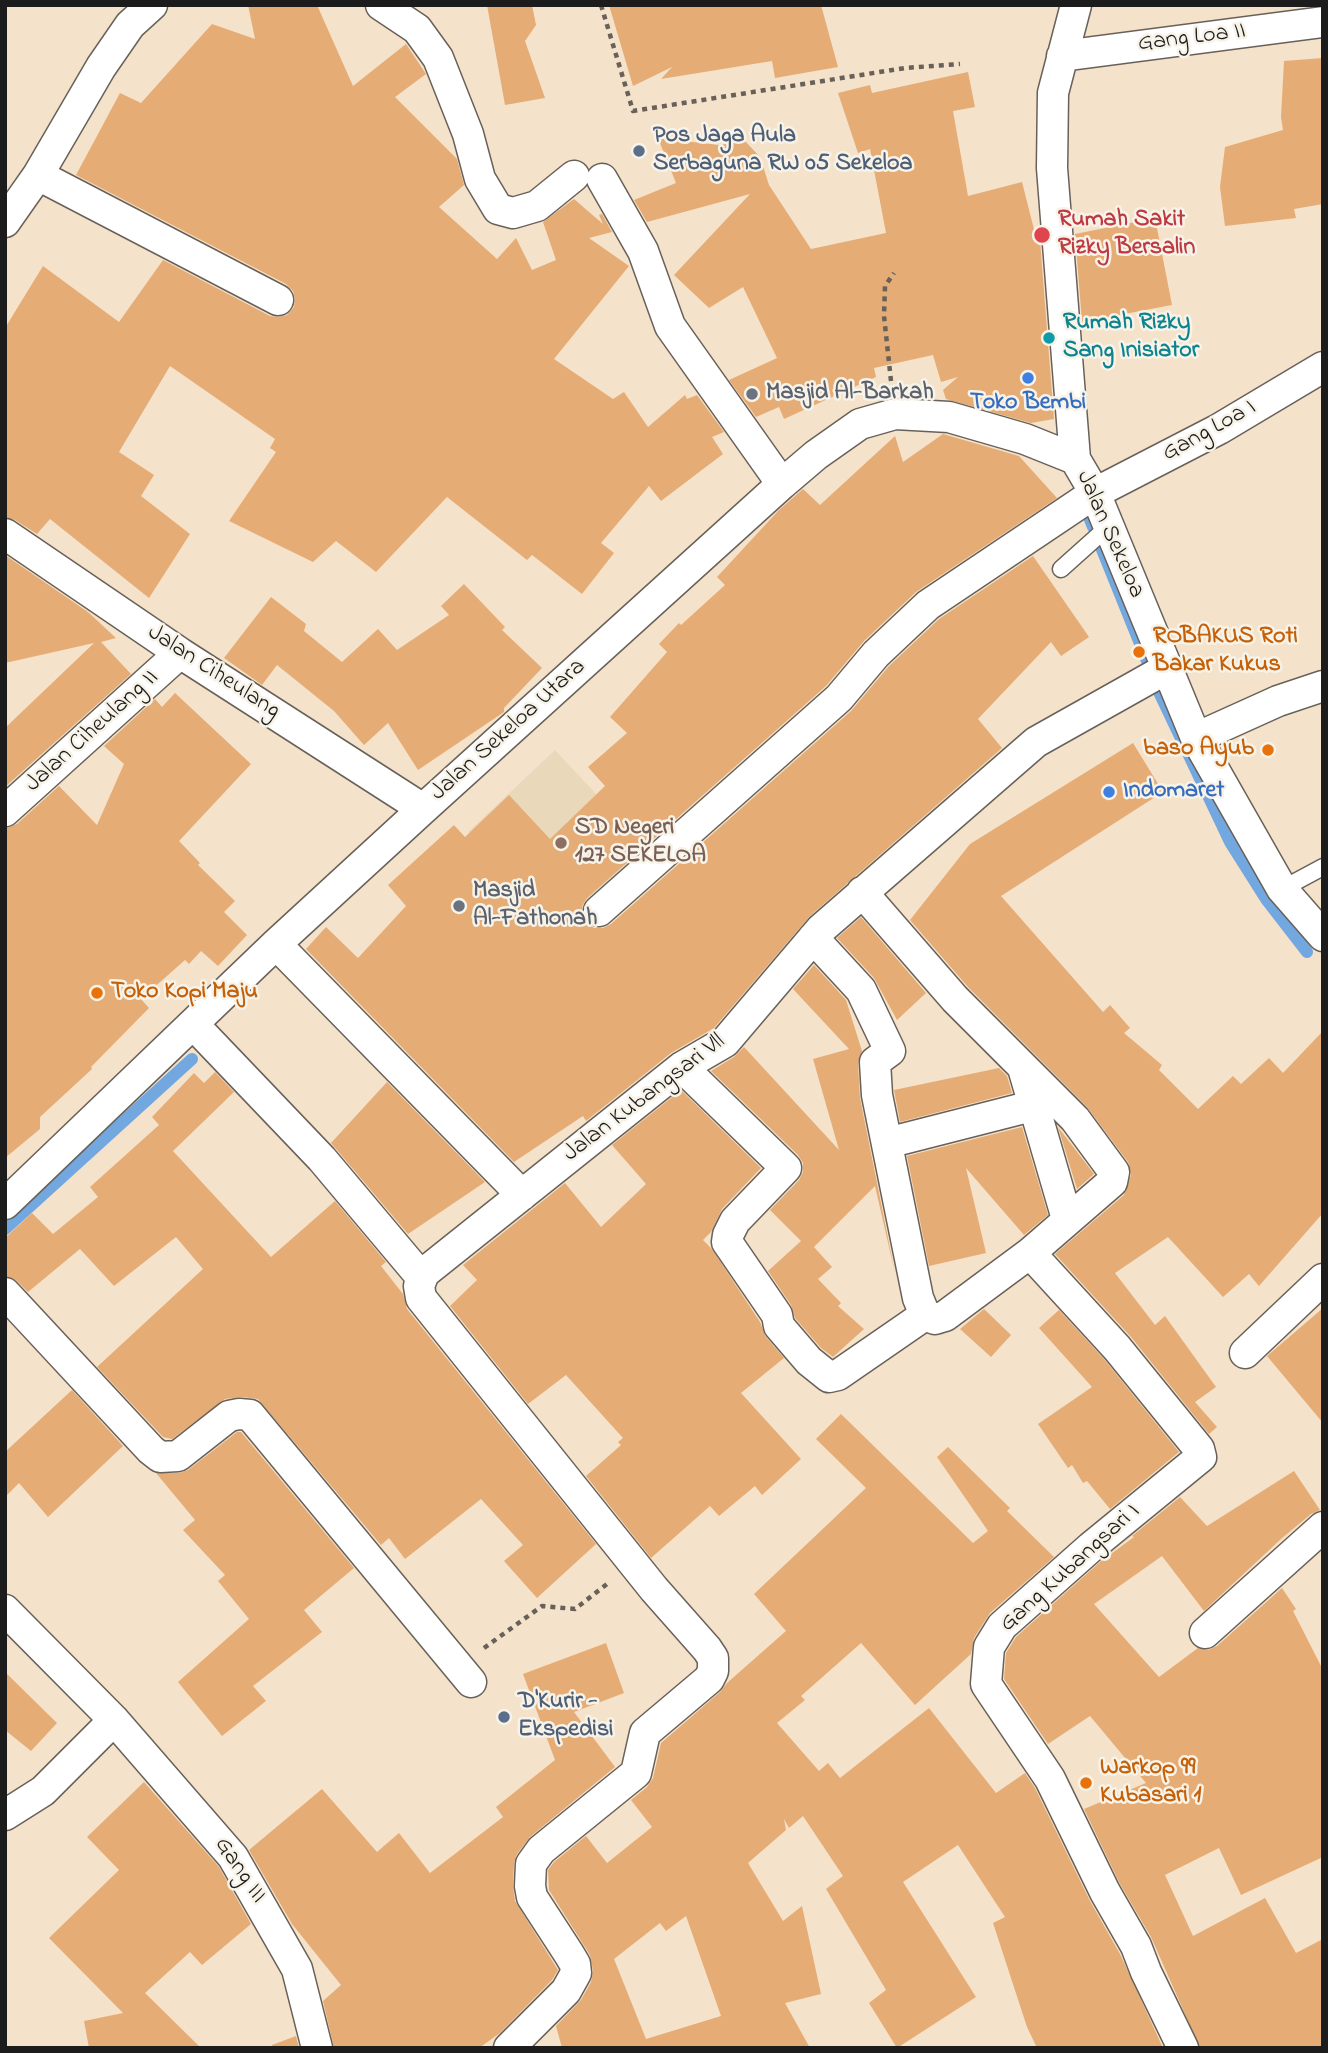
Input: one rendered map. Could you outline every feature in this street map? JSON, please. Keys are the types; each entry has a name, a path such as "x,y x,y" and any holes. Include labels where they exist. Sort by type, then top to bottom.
{"street":[{"path":"5,222 38,175 101,67 130,25 152,5"},
{"path":"381,5 417,29 438,58 468,134 480,179 498,209 513,213 537,206 588,178 643,251 670,326 782,484"},
{"name":"Jalan Sekeloa","path":"1076,5 1052,93 1052,168 1075,459 1095,493 1196,738 1282,889 1323,936"},
{"name":"Gang Loa II","path":"1062,56 1323,22"},
{"path":"38,175 278,300"},
{"name":"Gang Loa I","path":"599,911 839,698 876,654 928,605 1095,493 1219,429 1323,367"},
{"name":"Jalan Sekeloa Utara","path":"5,1204 276,944 782,484 816,455 860,424 895,414 949,417 1025,439 1075,459"},
{"name":"Jalan Ciheulang","path":"5,534 180,653 424,809"},
{"name":"Jalan Ciheulang II","path":"5,811 180,653"},
{"name":"Jalan Kubangsari Vll","path":"422,1279 424,1273 682,1067 725,1042 813,938 862,892 1036,742 1166,669"},
{"path":"1196,738 1278,701 1323,686"},
{"path":"813,938 861,990 890,1051 875,1062 877,1095 918,1298 925,1314 935,1319 945,1315 1030,1253 1112,1182 1114,1172 1076,1119 956,999 862,892"},
{"path":"276,944 522,1195"},
{"path":"193,1024 322,1159 422,1279 419,1286 421,1298 654,1589 713,1658 713,1671 709,1679 645,1733 636,1773 541,1850 531,1864 529,1876 532,1896 575,1964 576,1973 566,1992 509,2048"},
{"path":"682,1067 786,1168 735,1221 727,1242 777,1315 779,1326 809,1361 829,1377 838,1375 925,1314"},
{"path":"1023,1068 1032,1106 1068,1219"},
{"path":"887,1143 1032,1106"},
{"name":"Gang Kubangsari I","path":"1030,1253 1117,1348 1199,1449 1200,1457 1091,1547 1002,1626 989,1647 986,1684 1050,1779 1105,1892 1136,1946 1183,2048"},
{"path":"1245,1353 1323,1279"},
{"path":"5,1293 151,1451 160,1457 178,1456 229,1416 239,1413 250,1415 464,1675"},
{"path":"1206,1633 1323,1527"},
{"name":"Gang III","path":"5,1610 114,1720 233,1857 256,1893 297,1969 317,2048"},
{"path":"5,1815 43,1791 114,1720"}],"lane":[{"path":"1061,569 1109,526"},
{"path":"1282,889 1323,867"}],"path":[{"path":"601,5 633,111 905,68 960,64"},
{"path":"894,273 885,286 884,316 895,414"},
{"path":"464,1675 541,1606 575,1609 634,1563"}],"shaded area":[{"name":"SD Negeri 127 SEKELOA","path":"555,750 653,855 566,937 468,832"}],"building":[{"path":"248,5 317,5 353,86 406,44 426,74 395,97 457,159 464,185 439,207 497,259 516,238 532,270 556,260 543,222 574,199 603,224 599,215 602,214 612,232 589,238 629,266 554,359 613,399 624,392 648,427 685,395 687,399 697,395 724,432 712,437 723,454 661,501 649,486 601,543 614,553 582,594 532,555 527,560 447,497 376,572 336,541 313,562 229,521 276,452 270,448 275,439 170,366 119,452 154,475 141,496 190,534 149,598 50,519 37,534 5,517 5,328 43,266 119,322 163,260 270,316 287,315 294,307 293,291 286,284 76,175 120,93 141,103 212,24 255,39"},
{"path":"487,5 532,5 536,25 525,41 545,98 505,105"},
{"path":"609,5 821,5 838,67 775,78 772,61 661,79 672,67 633,86"},
{"path":"1323,58 1323,204 1294,209 1296,218 1225,226 1220,187 1225,147 1283,130 1281,117 1284,61"},
{"path":"968,72 975,107 953,111 968,196 1022,182 1037,241 1040,240 1054,419 1031,423 946,399 943,390 958,377 941,382 933,355 874,368 876,377 784,419 779,407 756,417 729,380 777,358 743,287 709,308 674,275 750,194 647,222 634,200 676,183 658,138 719,145 745,141 760,157 769,185 811,249 886,233 870,149 858,153 838,93 870,85 872,93"},
{"path":"1155,218 1172,305 1082,322 1075,234"},
{"path":"943,434 1019,456 1057,498 916,592 864,641 826,686 587,898 582,906 586,922 594,928 611,924 851,711 889,666 939,619 1033,556 1089,637 1061,656 1051,642 978,719 1002,748 810,916 714,1028 671,1053 586,1121 583,1116 514,1162 306,949 326,927 358,958 406,906 388,885 454,825 465,837 509,795 550,839 605,786 588,767 627,733 610,717 667,652 659,644 679,623 681,625 725,585 717,577 779,510 803,489 820,505 895,436 903,462"},
{"path":"5,555 88,612 116,638 101,642 131,674 5,787 5,728 94,643 5,663"},
{"path":"464,584 505,627 502,630 542,668 504,708 504,712 418,770 388,723 364,745 334,711 277,665 262,685 224,658 271,597 306,624 304,631 342,662 378,629 397,650 449,615 441,606"},
{"path":"175,693 251,764 179,841 200,863 198,865 235,901 224,912 247,935 218,966 201,951 189,964 185,960 141,999 149,1008 92,1069 40,1117 40,1129 5,1158 5,828 17,824 59,786 97,825 124,764 104,746 155,699 162,707"},
{"path":"1133,743 1163,792 1001,896 1103,1012 1110,1005 1130,1028 1124,1033 1162,1065 1159,1070 1198,1109 1233,1076 1241,1084 1269,1058 1283,1073 1323,1031 1323,1213 1259,1286 1249,1274 1223,1297 1168,1237 1115,1273 1155,1325 1165,1316 1216,1387 1195,1402 1217,1427 1209,1434 1131,1337 1055,1254 1124,1195 1131,1175 1128,1162 1087,1107 968,987 910,920 970,844"},
{"path":"861,917 926,993 897,1020 874,978 837,938"},
{"path":"814,965 846,1000 862,1051 858,1063 860,1098 895,1273 875,1186 814,1247 832,1267 818,1279 841,1303 838,1306 864,1329 833,1357 821,1348 795,1318 791,1305 768,1271 801,1241 770,1210 799,1180 803,1163 798,1155 711,1071 734,1057 744,1047 839,1150 813,1059 849,1049 793,989"},
{"path":"999,1068 1007,1076 1012,1093 900,1122 894,1090"},
{"path":"215,1072 234,1092 173,1151 271,1257 335,1201 386,1262 381,1266 403,1294 407,1309 596,1544 537,1598 504,1561 523,1545 481,1499 405,1559 389,1538 381,1545 258,1399 225,1399 172,1439 163,1437 97,1367 203,1269 176,1237 114,1286 80,1249 28,1292 17,1281 5,1276 5,1238 32,1213 53,1234 98,1197 90,1187 159,1125 152,1117 194,1073 204,1083"},
{"path":"387,1082 485,1182 408,1234 331,1143"},
{"path":"681,1090 761,1168 722,1209 711,1232 703,1240 712,1249 760,1322 766,1337 784,1358 741,1393 801,1459 762,1495 755,1486 719,1516 710,1506 651,1558 586,1476 621,1445 618,1442 623,1438 566,1375 528,1404 450,1306 477,1280 463,1265 565,1183 601,1227 646,1184 612,1145"},
{"path":"1022,1127 1048,1215 1024,1235 966,1168 986,1253 929,1266 907,1156"},
{"path":"1058,1127 1094,1174 1077,1189"},
{"path":"1323,1308 1323,1423 1267,1356"},
{"path":"984,1309 1011,1335 991,1357 960,1329"},
{"path":"1059,1310 1104,1359 1179,1452 1110,1509 1087,1481 1083,1483 1072,1465 1068,1468 1038,1424 1092,1387 1039,1328"},
{"path":"72,1390 123,1446 48,1517 19,1483 5,1497 5,1452"},
{"path":"841,1414 973,1543 988,1531 937,1457 948,1447 1010,1508 1007,1511 1054,1557 990,1613 974,1638 971,1654 915,1705 861,1643 801,1696 805,1700 777,1723 819,1771 828,1763 840,1778 929,1708 996,1793 1025,1773 1120,1954 1163,2048 1037,2048 1027,2027 993,1923 1005,1917 958,1845 903,1882 976,1997 897,2048 869,2003 886,1990 826,1889 843,1876 803,1816 789,1828 784,1819 786,1830 748,1863 783,1921 802,1906 821,1994 785,2003 810,2048 562,2048 556,2026 581,2000 591,1982 593,1971 590,1955 549,1890 548,1870 586,1836 607,1863 652,1827 631,1800 647,1787 653,1778 661,1743 786,1631 754,1594 866,1488 816,1439","holes":["686,1916 721,2016 646,2039 614,1959 660,1923 666,1931"]},
{"path":"237,1432 241,1432 354,1568 304,1610 322,1632 253,1686 266,1701 222,1736 178,1682 249,1619 218,1581 225,1575 183,1530 195,1520 156,1473 179,1473 188,1470"},
{"path":"1294,1471 1320,1510 1311,1514 1281,1539 1204,1611 1162,1556 1094,1604 1159,1677 1198,1648 1208,1650 1217,1646 1282,1588 1296,1609 1293,1611 1323,1670 1323,1857 1241,1895 1219,1848 1165,1875 1193,1936 1265,1898 1296,1953 1323,1939 1323,2048 1200,2048 1151,1937 1120,1884 1084,1809 1146,1783 1090,1716 1048,1744 1004,1679 1006,1653 1016,1637 1100,1562 1180,1497 1207,1526"},
{"path":"606,1643 624,1693 574,1712 615,1767 530,1837 517,1854 514,1863 515,1901 558,1970 552,1980 500,2033 479,2048 334,2048 323,2001 341,1985 292,1924 249,1850 322,1789 377,1852 399,1833 430,1873 503,1817 496,1807 555,1760 523,1674"},
{"path":"5,1672 57,1723 31,1751 5,1730"},
{"path":"144,1782 219,1867 251,1924 202,1965 190,1952 145,1993 201,2048 89,2048 84,2021 123,2013 49,1938 119,1870 87,1837"},
{"path":"296,2036 299,2048 272,2048 272,2045"}],"waterway":[{"path":"1085,507 1093,527"},
{"path":"1101,547 1149,666"},
{"path":"1158,690 1230,842 1266,899 1307,952"},
{"path":"5,1229 192,1059"}],"place":[{"name":"Pos Jaga Aula Serbaguna RW 05 Sekeloa","path":"639,151"},
{"name":"Rumah Sakit Rizky Bersalin","path":"1042,235"},
{"name":"Rumah Rizky Sang Inisiator","path":"1049,338"},
{"name":"Toko Bembi","path":"1028,378"},
{"name":"Masjid Al-Barkah","path":"752,394"},
{"name":"ROBAKUS Roti Bakar Kukus","path":"1139,652"},
{"name":"baso Ayub","path":"1268,750"},
{"name":"Indomaret","path":"1109,792"},
{"name":"SD Negeri 127 SEKELOA","path":"561,843"},
{"name":"Masjid Al-Fathonah","path":"459,906"},
{"name":"Toko Kopi Maju","path":"97,993"},
{"name":"D'Kurir - Ekspedisi","path":"504,1717"},
{"name":"Warkop 99 Kubasari 1","path":"1086,1783"}]}
